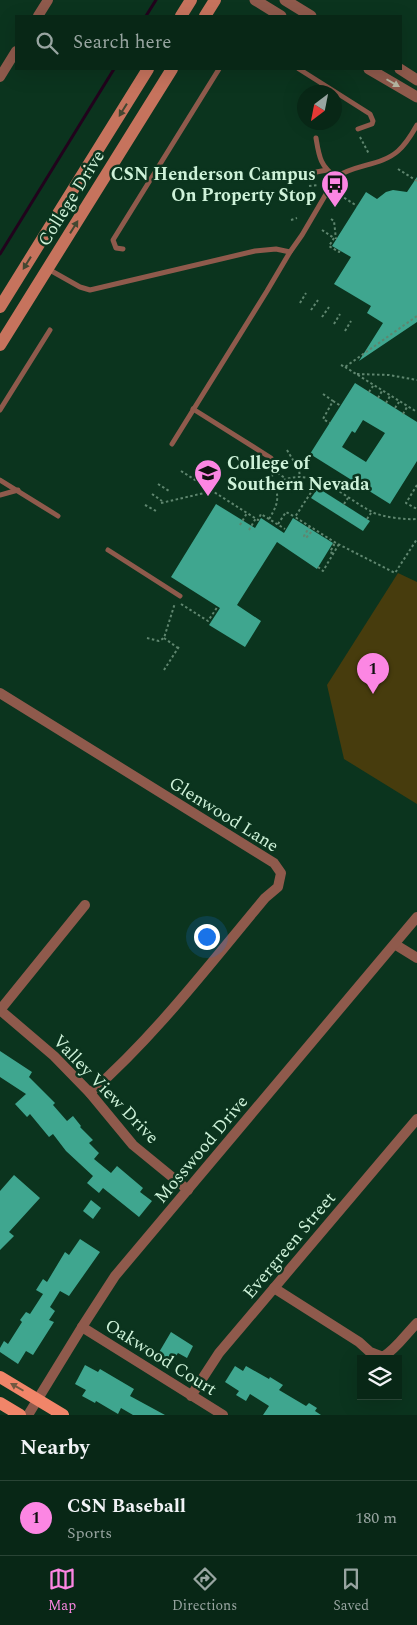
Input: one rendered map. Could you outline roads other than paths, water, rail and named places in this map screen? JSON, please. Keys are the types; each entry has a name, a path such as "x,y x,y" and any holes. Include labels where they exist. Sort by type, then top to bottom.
{"main road":[{"path":"182,15 191,0"},
{"path":"206,15 215,0"},
{"name":"College Drive","path":"0,307 147,70"},
{"name":"College Drive","path":"0,345 171,70"},
{"path":"0,1377 63,1415"},
{"path":"0,1403 20,1415"}],"street":[{"path":"39,15 48,0"},
{"path":"255,0 279,15"},
{"path":"285,0 309,15"},
{"path":"0,77 15,53"},
{"path":"371,70 417,97"},
{"path":"402,70 417,80"},
{"name":"Glenwood Lane","path":"0,693 274,863 281,873 278,887 265,898 144,1041 90,1093"},
{"path":"0,1010 85,905"},
{"name":"Mosswood Drive","path":"28,1415 116,1276 417,917"},
{"path":"396,944 417,958"},
{"name":"Valley View Drive","path":"0,1010 48,1050 90,1093 134,1144 188,1190"},
{"name":"Evergreen Street","path":"191,1396 219,1353 417,1118"},
{"path":"274,1288 359,1342 370,1352 383,1356 394,1350 403,1337 417,1323"},
{"name":"Oakwood Court","path":"82,1327 222,1415"}],"lane":[{"path":"123,249 116,248 113,240 218,70"},
{"path":"301,70 370,114 373,121 372,124 358,129"},
{"path":"172,444 336,177 344,172 390,156 404,146 417,126"},
{"path":"316,138 320,157 327,170 336,177"},
{"path":"311,173 327,170"},
{"path":"48,268 80,287 90,290 261,250 276,249 290,252"},
{"path":"0,410 50,330"},
{"path":"193,410 271,458"},
{"path":"0,480 58,516"},
{"path":"0,495 18,490"},
{"path":"108,550 180,596"}],"waterway":[{"path":"147,15 156,0"},
{"path":"0,254 113,70"}],"place":[{"name":"CSN Henderson Campus On Property Stop","path":"335,208"},
{"name":"College of Southern Nevada","path":"208,497"},
{"name":"CSN Baseball","path":"373,694"}]}
